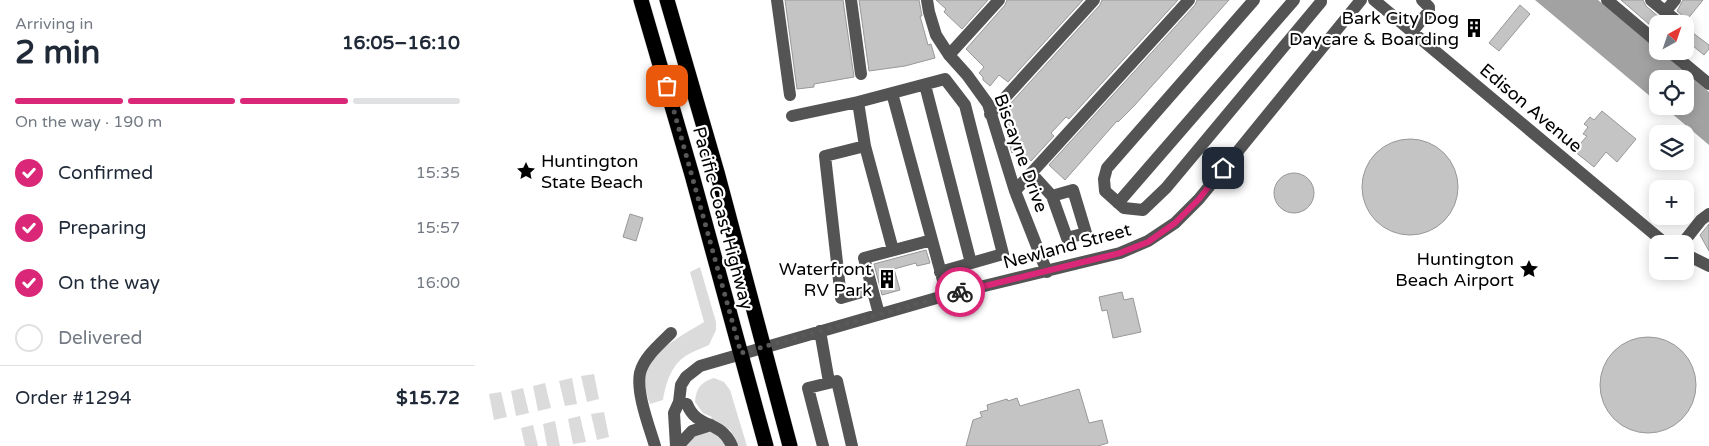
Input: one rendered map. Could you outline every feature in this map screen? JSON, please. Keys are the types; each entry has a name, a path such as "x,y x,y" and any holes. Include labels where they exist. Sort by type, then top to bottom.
{"highway":[{"name":"Pacific Coast Highway","path":"641,0 689,165 766,446"},
{"name":"Pacific Coast Highway","path":"667,0 717,172 791,446"}],"street":[{"path":"777,0 790,95"},
{"path":"851,0 861,74"},
{"name":"Biscayne Drive","path":"927,0 936,35 949,55 982,94 988,104 1015,191 1047,272"},
{"path":"949,55 999,0"},
{"path":"990,114 1094,0"},
{"path":"1015,191 1189,0"},
{"path":"1253,0 1107,168 1104,179 1105,191 1125,208 1143,210 1166,188 1321,0"},
{"path":"1118,203 1293,0"},
{"name":"Newland Street","path":"677,446 674,413 679,402 681,385 692,371 700,366 947,295 1120,253 1148,242 1175,223 1199,199 1361,0"},
{"name":"Edison Avenue","path":"1374,0 1655,235"},
{"path":"1412,32 1429,11 1429,7 1422,0"},
{"path":"1607,0 1649,35"},
{"path":"1651,0 1669,15"},
{"path":"1665,12 1675,0"},
{"path":"1680,60 1709,84"},
{"path":"791,116 858,102 945,79 965,105 1003,254 941,272"},
{"path":"925,85 971,263"},
{"path":"892,93 947,295"},
{"path":"858,102 865,146 893,250"},
{"path":"865,146 825,156 841,298 872,289"},
{"path":"1031,173 1052,196"},
{"path":"1689,235 1701,220 1709,214"},
{"path":"879,314 864,258 931,240"},
{"path":"1694,258 1709,266"},
{"path":"820,331 829,382"},
{"path":"655,446 639,385 641,372 646,360 671,333"},
{"path":"823,446 808,388 837,380 851,446"},
{"path":"679,402 687,404 689,412 695,417 724,432 732,446"},
{"path":"677,446 691,431 711,426"}],"shaded area":[{"path":"1535,0 1598,0 1649,42 1649,60 1671,60 1683,70 1649,70 1649,95"},
{"path":"1694,79 1709,92 1709,145 1694,132 1694,125 1685,125 1674,115 1694,115"},
{"path":"700,267 716,322 716,330 709,345 681,359 673,369 663,400 650,404 645,379 647,365 665,347 704,322 690,272"},
{"path":"594,374 599,399 587,402 581,376"},
{"path":"572,378 577,404 565,406 559,381"},
{"path":"714,378 724,382 730,390 747,446 738,446 730,430 710,419 712,417 703,413 695,402 700,386"},
{"path":"545,383 551,408 538,411 533,386"},
{"path":"523,388 529,413 516,416 511,391"},
{"path":"501,392 507,417 494,420 489,394"},
{"path":"604,412 609,437 597,440 591,414"},
{"path":"580,416 586,442 573,444 568,419"},
{"path":"555,421 560,446 547,446 543,424"},
{"path":"533,425 538,446 525,446 521,428"},
{"path":"705,430 719,435 726,446 684,446 686,440"}],"building":[{"path":"785,0 843,0 854,77 814,84 814,87 797,89"},
{"path":"859,0 919,0 922,16 920,16 928,45 931,44 935,58 905,66 869,71"},
{"path":"936,0 988,0 962,29 944,12 946,9"},
{"path":"1007,0 1083,0 1008,82 999,75 990,86 979,73 984,67 966,49 1005,5"},
{"path":"1102,0 1178,0 1069,119 1066,117 1051,133 1054,136 1031,161 1018,147 1012,153 1009,143 1018,134 1000,115 1100,5"},
{"path":"1197,0 1229,0 1065,180 1049,165 1195,5"},
{"path":"1621,0 1643,0 1646,6 1656,15 1649,15 1649,24"},
{"path":"1683,0 1703,0 1691,15 1682,15 1677,11"},
{"path":"1520,5 1530,14 1499,51 1489,43"},
{"path":"1694,34 1709,45 1709,49 1704,55 1694,47"},
{"path":"1602,111 1636,139 1617,162 1606,152 1594,167 1574,151 1587,136 1583,134 1588,127 1584,124 1590,117 1594,120"},
{"path":"1410,139 1428,143 1444,153 1454,169 1458,187 1454,205 1444,221 1428,231 1410,235 1392,231 1376,221 1366,205 1362,187 1366,169 1376,153 1392,143"},
{"path":"1290,173 1298,173 1305,176 1311,182 1314,193 1311,204 1305,210 1298,213 1290,213 1283,210 1277,204 1274,197 1274,189 1277,182 1283,176"},
{"path":"630,214 643,218 636,241 623,237"},
{"path":"1709,224 1709,251 1700,235"},
{"name":"Waterfront RV Park","path":"926,250 930,263 917,266 916,263 894,269 900,290 882,295 874,264"},
{"path":"1122,292 1124,300 1133,298 1141,332 1113,338 1107,310 1102,311 1099,297"},
{"path":"1648,337 1666,341 1682,351 1692,367 1696,385 1692,403 1682,419 1666,429 1648,433 1630,429 1614,419 1604,403 1600,385 1604,367 1614,351 1630,341"},
{"path":"1079,389 1089,423 1102,420 1108,443 1098,446 966,446 973,420 982,417 980,412 988,410 987,405 1017,398 1020,406"}],"way so far":[{"path":"667,86 741,353 960,292"}],"place":[{"name":"Bark City Dog Daycare & Boarding","path":"1474,28"},
{"name":"Huntington State Beach","path":"526,171"},
{"name":"Huntington Beach Airport","path":"1529,269"},
{"name":"Waterfront RV Park","path":"887,279"}],"route":[{"path":"960,292 1076,265 1120,253 1148,242 1175,223 1199,199 1223,168"}]}
